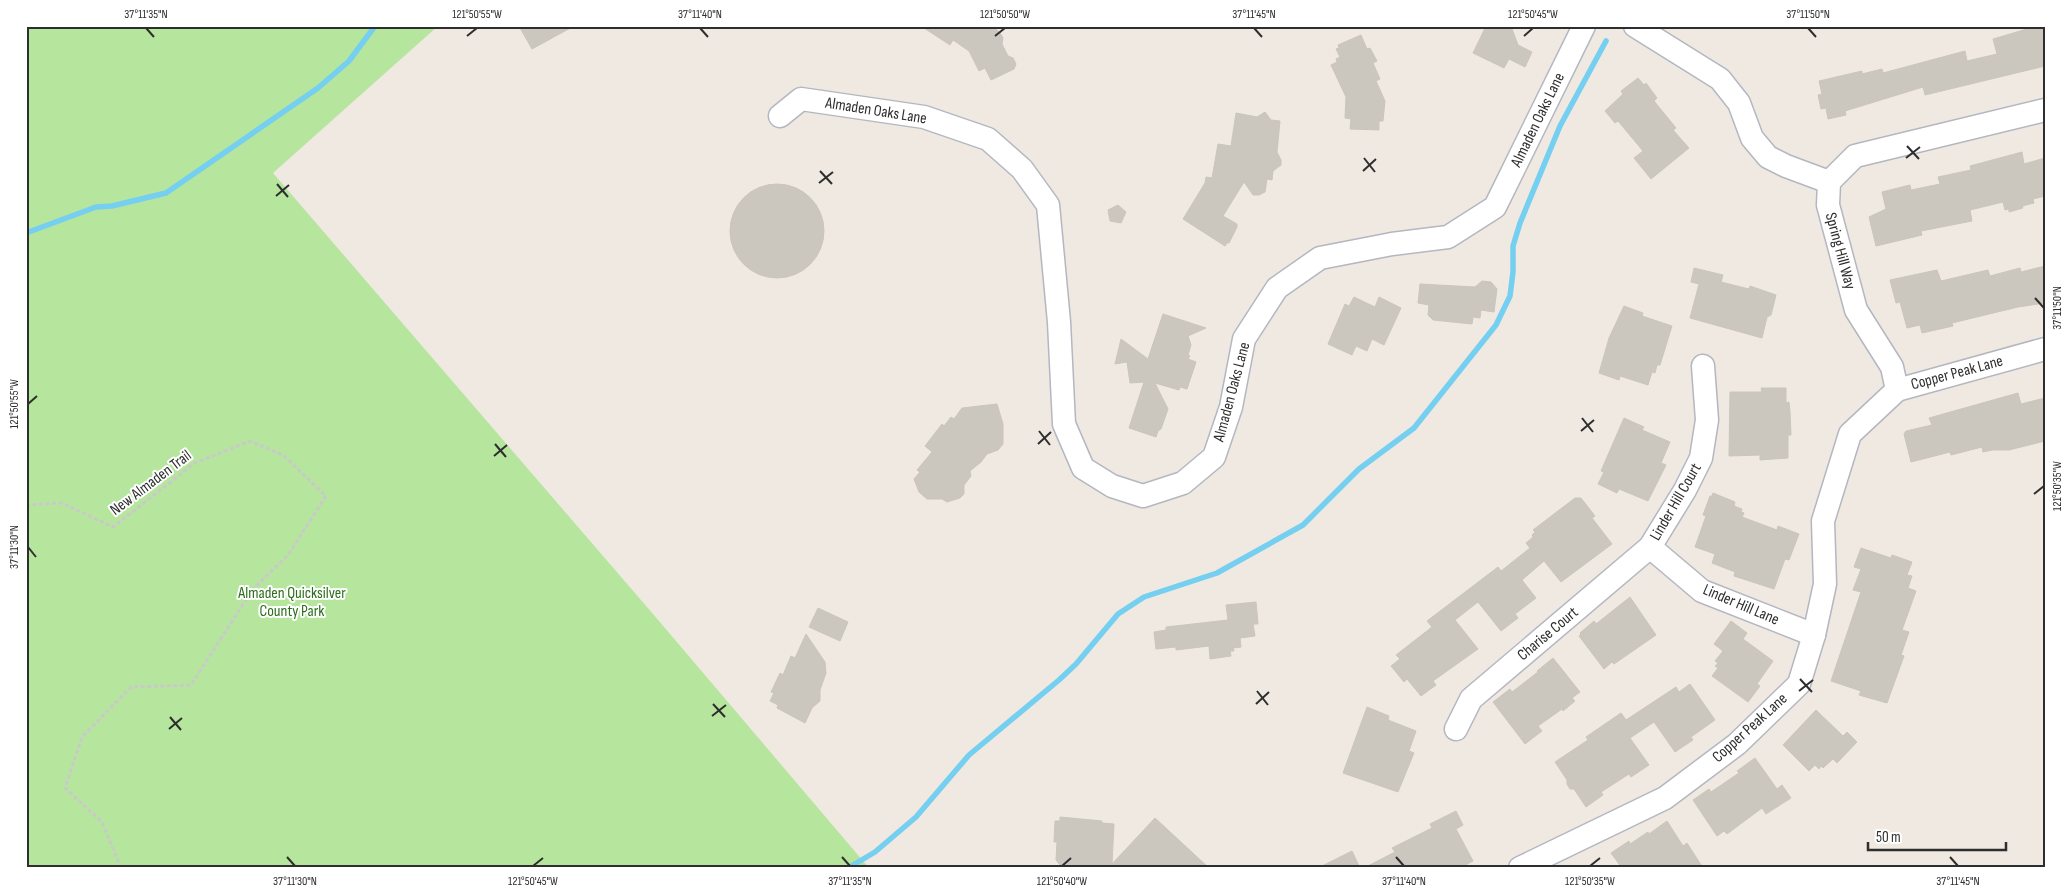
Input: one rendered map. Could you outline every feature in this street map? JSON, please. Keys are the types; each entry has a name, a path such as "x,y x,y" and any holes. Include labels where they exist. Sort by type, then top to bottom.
{"street":[{"name":"Almaden Oaks Lane","path":"780,116 801,99 924,117 988,139 1022,170 1048,205 1059,322 1064,424 1083,468 1112,486 1143,496 1183,483 1214,457 1231,407 1244,339 1277,288 1320,258 1392,244 1448,237 1495,207 1584,26"},
{"path":"1635,26 1720,79 1739,103 1752,138 1768,157 1786,166 1829,182 1855,156 2045,110"},
{"name":"Spring Hill Way","path":"1829,182 1828,205 1856,310 1892,367 1898,390"},
{"name":"Copper Peak Lane","path":"1520,868 1665,798 1737,744 1799,684 1814,636 1825,584 1823,521 1850,434 1898,390 2045,349"},
{"name":"Linder Hill Court","path":"1650,547 1685,490 1701,458 1707,420 1703,366"},
{"name":"Linder Hill Lane","path":"1650,547 1702,592 1814,636"},
{"name":"Charise Court","path":"1456,729 1471,699 1650,547"}],"path":[{"name":"New Almaden Trail","path":"26,506 62,503 113,527 195,462 250,441 283,455 326,496 288,555 253,589 191,685 131,686 82,737 65,788 102,822 121,868"}],"green space":[{"name":"Almaden Quicksilver County Park","path":"26,26 438,26 273,173 869,868 26,868"}],"building":[{"path":"519,26 574,26 532,49"},
{"path":"921,26 993,26 1003,38 1002,44 1008,56 1013,58 1016,64 1014,69 991,80 985,68 979,71 969,51 953,40 950,45"},
{"path":"1486,26 1511,26 1518,45 1532,52 1525,67 1509,59 1504,68 1473,53"},
{"path":"2037,26 2045,26 2045,66 1925,95 1923,87 1845,111 1846,115 1828,119 1826,108 1821,109 1818,95 1822,94 1819,81 1862,71 1862,74 1882,69 1883,73 1965,51 1967,61 1997,54 1993,39"},
{"path":"1361,35 1367,49 1370,48 1377,61 1373,63 1380,79 1376,81 1385,101 1383,121 1379,121 1379,130 1350,129 1351,119 1345,118 1346,97 1331,65 1337,62 1336,59 1340,57 1336,49 1339,48 1338,45"},
{"path":"1638,78 1644,85 1646,83 1657,98 1654,101 1676,128 1673,130 1689,148 1651,179 1634,158 1643,151 1618,121 1615,123 1605,111 1623,94 1621,91"},
{"path":"1265,112 1271,120 1280,121 1277,152 1281,165 1273,171 1272,180 1267,179 1265,192 1259,195 1253,195 1244,182 1223,216 1237,224 1229,243 1225,246 1183,219 1205,183 1206,177 1212,178 1218,144 1231,146 1236,113 1257,117"},
{"path":"2022,152 2024,164 2045,158 2045,196 2033,199 2034,203 2009,212 2009,209 2005,210 2003,202 1970,210 1972,221 1921,231 1922,235 1876,246 1869,217 1886,209 1882,192 1910,185 1911,190 1940,184 1938,177 1971,170 1970,166"},
{"path":"777,184 795,188 810,198 820,213 824,231 820,249 810,264 795,274 777,278 759,274 744,264 734,249 730,231 734,213 744,198 759,188"},
{"path":"1118,205 1126,212 1121,223 1110,221 1108,210"},
{"path":"2045,266 2045,303 2018,307 1952,323 1953,326 1922,333 1920,325 1907,328 1900,302 1896,303 1890,280 1937,270 1941,281 1988,270 1990,276 2020,268 2021,272"},
{"path":"1694,268 1723,275 1721,282 1749,289 1750,286 1776,295 1771,315 1767,317 1762,338 1690,318 1699,284 1691,282"},
{"path":"1482,281 1491,282 1497,289 1494,312 1481,310 1480,318 1473,317 1472,324 1433,320 1428,315 1429,305 1418,303 1420,284 1475,287"},
{"path":"1354,297 1375,307 1379,297 1401,308 1384,345 1372,339 1367,351 1356,346 1352,355 1328,344 1345,304 1349,306"},
{"path":"1624,306 1643,313 1642,316 1672,326 1660,365 1657,365 1655,373 1652,372 1648,385 1620,376 1619,380 1599,373 1609,338"},
{"path":"1163,314 1206,328 1188,336 1191,345 1188,359 1196,362 1187,389 1180,387 1179,390 1155,383 1168,409 1156,437 1129,428 1144,382 1130,383 1127,362 1115,364 1121,339 1148,359"},
{"path":"1761,388 1786,388 1786,403 1789,402 1791,435 1788,435 1788,458 1760,460 1760,455 1729,456 1730,392 1762,392"},
{"path":"2018,393 2021,404 2045,398 2045,441 2009,450 1983,452 1982,447 1951,455 1950,452 1911,462 1904,434 1906,431 1932,425 1929,418"},
{"path":"997,404 1003,424 1003,444 998,450 987,454 970,471 971,476 964,485 964,494 960,498 947,502 942,499 927,499 919,492 914,479 920,472 917,470 932,452 925,446 942,424 944,426 951,417 954,419 962,408"},
{"path":"1624,418 1644,427 1642,430 1670,442 1661,463 1666,465 1648,501 1619,489 1617,493 1598,484 1604,472 1601,471"},
{"path":"1713,493 1735,502 1734,506 1742,509 1741,512 1744,513 1742,517 1777,530 1778,526 1799,534 1789,560 1785,559 1774,589 1734,576 1735,572 1712,563 1715,554 1695,547 1706,516 1703,515"},
{"path":"1575,498 1581,498 1595,516 1592,518 1612,544 1561,582 1544,561 1522,580 1536,598 1515,614 1518,618 1501,631 1478,602 1455,620 1478,649 1433,681 1436,685 1421,696 1407,679 1404,682 1391,666 1400,659 1396,655 1432,627 1427,621 1498,567 1501,571 1530,548 1526,543 1533,537 1532,535 1535,532 1533,530"},
{"path":"1861,548 1891,558 1892,555 1912,562 1907,575 1912,576 1908,588 1916,591 1902,630 1909,632 1901,655 1904,656 1887,703 1859,695 1861,691 1831,681 1861,592 1853,590 1861,569 1854,567"},
{"path":"1630,597 1656,635 1604,669 1579,636 1580,633 1594,621 1596,624"},
{"path":"1256,602 1258,624 1253,624 1255,636 1240,638 1241,647 1233,648 1234,651 1230,651 1231,656 1210,659 1209,646 1176,650 1176,647 1156,649 1154,632 1166,630 1166,627 1228,620 1226,605"},
{"path":"818,608 848,622 840,641 809,627"},
{"path":"1731,621 1747,633 1743,639 1773,661 1757,684 1760,686 1748,702 1712,676 1718,668 1715,666 1718,663 1715,661 1723,651 1714,644"},
{"path":"806,634 825,662 826,673 820,690 820,701 812,708 805,723 777,708 778,705 770,701 774,693 771,692 780,673 783,675 791,656 795,658"},
{"path":"1553,658 1580,692 1572,698 1575,701 1563,711 1562,709 1538,726 1542,731 1525,744 1493,702 1510,689 1512,692"},
{"path":"1690,684 1715,720 1691,737 1693,740 1675,752 1654,722 1630,738 1649,765 1631,777 1629,774 1601,792 1603,795 1586,807 1574,789 1570,789 1567,780 1555,762 1588,740 1586,737 1621,713 1626,720 1676,687 1679,692"},
{"path":"1367,707 1389,716 1388,720 1416,731 1409,751 1414,753 1398,792 1343,773"},
{"path":"1816,710 1843,736 1847,732 1857,742 1837,763 1833,759 1823,768 1821,766 1819,769 1815,765 1809,771 1783,745"},
{"path":"1755,758 1777,789 1782,785 1791,798 1766,814 1762,808 1727,834 1724,831 1717,836 1693,800 1709,789 1711,792 1739,773 1737,771"},
{"path":"1456,811 1463,825 1456,829 1473,861 1460,868 1364,868 1395,852 1392,848 1432,828 1430,824"},
{"path":"1060,817 1114,824 1112,864 1155,818 1209,868 1081,868 1060,865 1056,860 1057,842 1054,842 1055,821 1060,821"},
{"path":"1667,821 1683,846 1687,843 1703,868 1622,868 1611,853 1629,841 1630,844 1648,832 1649,834"},
{"path":"1352,851 1360,868 1318,868"}],"waterway":[{"path":"26,233 96,207 112,206 166,193 318,88 349,61 375,26"},
{"path":"848,868 875,852 916,817 969,755 1076,664 1118,614 1144,597 1217,573 1303,525 1359,469 1414,428 1496,325 1510,296 1513,272 1513,246 1520,223 1560,126 1606,41"}]}
